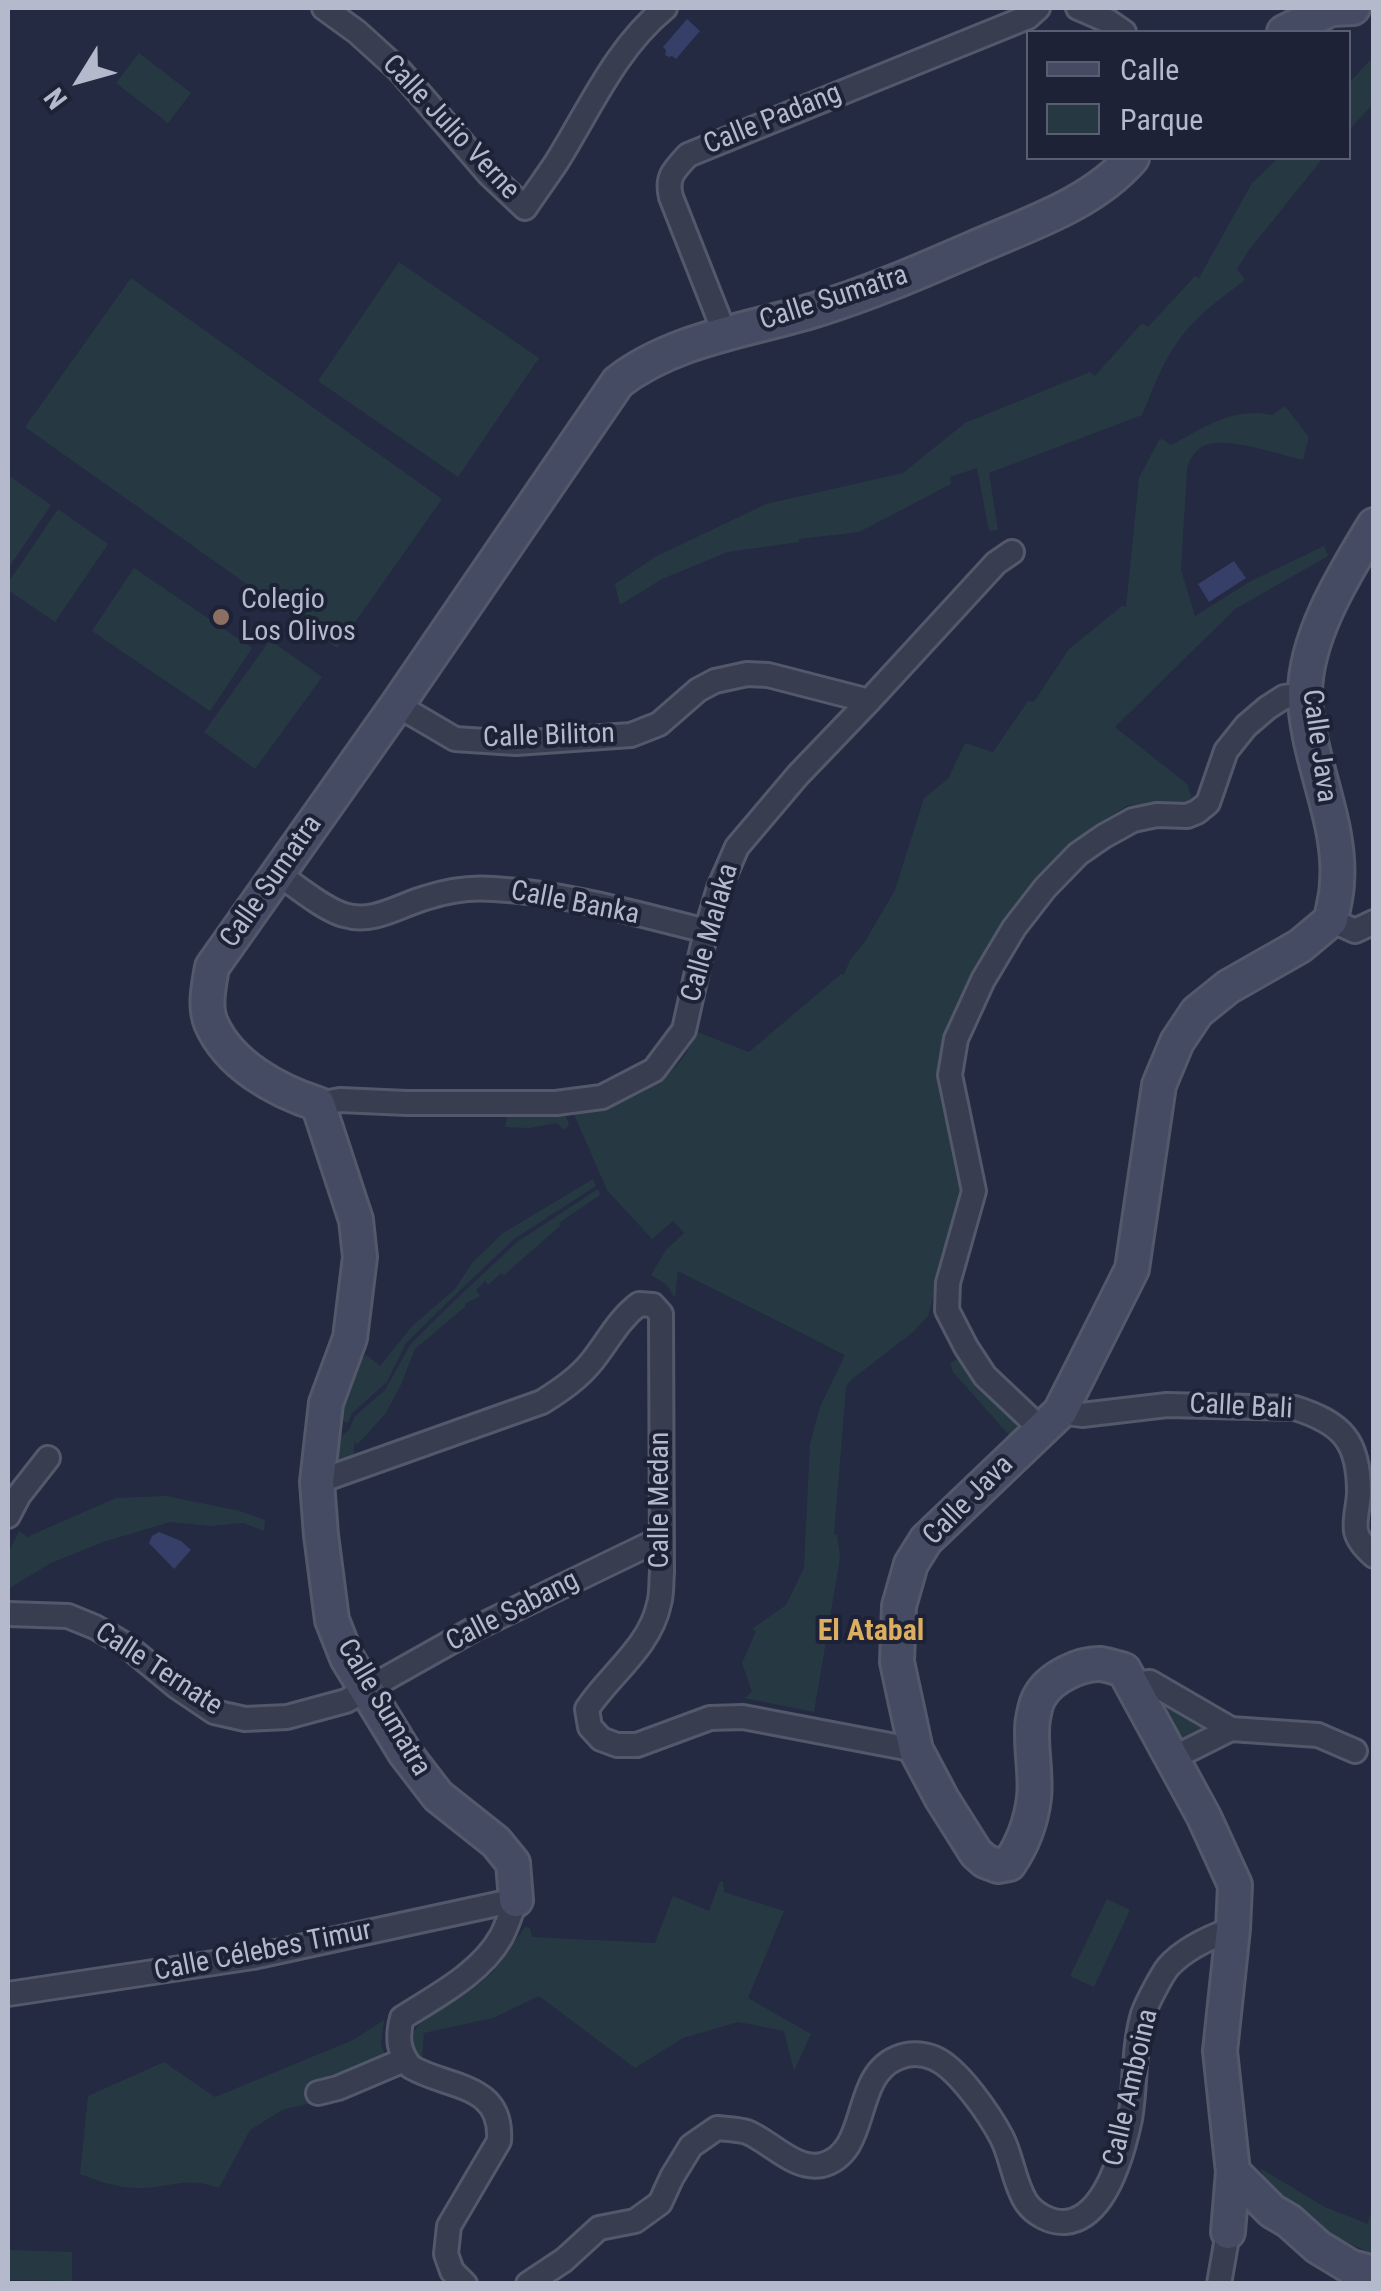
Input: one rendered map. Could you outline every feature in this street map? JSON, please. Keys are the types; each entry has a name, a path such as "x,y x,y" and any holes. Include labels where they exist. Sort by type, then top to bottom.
{"street":[{"name":"Calle Julio Verne","path":"324,8 358,32 400,71 488,174 525,208 610,69 665,8"},
{"name":"Calle Padang","path":"725,334 670,197 668,184 675,168 688,155 1028,17 1038,8"},
{"path":"1078,8 1121,30"},
{"path":"1288,30 1331,9 1353,8"},
{"name":"Calle Sumatra","path":"516,1900 514,1863 496,1842 438,1796 405,1753 347,1658 332,1620 318,1482 326,1404 350,1338 360,1257 356,1220 318,1104 250,1072 210,1022 207,994 212,968 618,382 656,357 819,309 1032,223 1089,194 1130,160"},
{"name":"Calle Java","path":"1355,1751 1318,1735 1231,1729 1150,1682 1132,1684 1124,1670 1098,1664 1067,1672 1039,1697 1032,1722 1034,1797 1020,1848 1009,1864 998,1866 976,1853 916,1750 897,1662 898,1606 911,1564 926,1540 1051,1421 1132,1269 1159,1085 1177,1042 1197,1012 1228,987 1300,946 1331,920 1338,880 1335,844 1312,748 1305,694 1309,662 1324,618 1374,525"},
{"name":"Calle Malaka","path":"318,1104 340,1100 406,1104 556,1103 602,1096 654,1070 684,1030 706,931 736,847 996,563 1012,552"},
{"name":"Calle Biliton","path":"397,705 454,739 516,743 631,734 659,724 698,690 747,674 768,674 870,702"},
{"path":"1051,1421 985,1376 947,1310 948,1284 974,1191 950,1075 956,1039 1014,928 1044,888 1078,854 1133,820 1197,812 1208,803 1226,750 1246,726 1284,697 1305,694"},
{"name":"Calle Banka","path":"278,874 343,915 370,918 436,895 490,888 598,905 706,931"},
{"path":"1331,920 1355,931 1374,922"},
{"name":"Calle Medan","path":"318,1482 542,1402 570,1384 590,1364 626,1314 638,1304 652,1304 661,1314 659,1606 634,1652 587,1708 590,1726 601,1739 617,1745 636,1745 710,1718 743,1716 916,1750"},
{"name":"Calle Bali","path":"1051,1421 1167,1404 1295,1408 1314,1414 1332,1423 1358,1458 1356,1530 1363,1546 1374,1556"},
{"path":"8,1516 48,1458"},
{"name":"Calle Sabang","path":"366,1692 474,1630 662,1538"},
{"name":"Calle Ternate","path":"8,1614 68,1616 95,1627 126,1645 177,1687 228,1717 287,1717 366,1692"},
{"path":"1132,1684 1204,1817 1234,1884 1220,2051 1232,2172 1219,2284"},
{"path":"1171,1759 1231,1729"},
{"path":"466,2284 452,2271 446,2254 449,2226 499,2141 500,2125 493,2108 479,2094 421,2073 404,2060 397,2037 402,2018 462,1979 483,1960 500,1940 516,1900"},
{"name":"Calle Célebes Timur","path":"8,1994 254,1957 516,1900"},
{"name":"Calle Amboina","path":"528,2284 564,2260 599,2228 635,2221 660,2204 691,2146 717,2128 746,2131 800,2163 812,2166 834,2160 854,2132 878,2071 903,2056 920,2054 936,2058 956,2075 1002,2138 1026,2202 1039,2215 1062,2222 1080,2218 1094,2208 1111,2180 1130,2120 1144,2012 1168,1967 1206,1938 1233,1929"},
{"path":"318,2093 404,2060"},
{"path":"1232,2172 1318,2246 1351,2267 1374,2273"},
{"path":"1228,2232 1249,2214 1272,2210"}],"green space":[{"path":"139,53 191,93 168,123 116,83"},
{"path":"1373,57 1373,104 1351,128 1351,81"},
{"path":"1276,160 1321,160 1249,250 1237,269 1245,280 1183,334 1142,415 989,473 998,530 989,531 977,468 950,477 951,484 859,532 728,552 662,579 620,605 615,584 655,557 766,504 903,473 965,423 1090,372 1095,376 1142,323 1148,327 1195,276 1199,278 1252,183"},
{"path":"399,262 539,358 458,477 318,381"},
{"path":"131,278 442,499 337,648 25,427"},
{"path":"1285,406 1309,437 1303,460 1221,443 1200,448 1189,462 1181,570 1195,616 1251,581 1324,546 1328,556 1235,609 1115,727 1187,784 1194,804 1128,805 1093,827 1060,860 974,973 946,1032 941,1077 964,1186 928,1316 846,1387 834,1534 840,1558 814,1712 744,1698 752,1692 742,1663 756,1631 752,1629 786,1605 804,1568 810,1444 820,1407 845,1355 678,1271 675,1298 666,1284 651,1275 666,1250 684,1233 673,1221 652,1239 607,1190 573,1112 630,1098 663,1079 688,1050 697,1032 749,1052 844,975 895,890 924,798 948,779 965,743 993,752 1028,701 1034,702 1069,649 1122,606 1126,607 1139,478 1159,440 1171,445 1219,420 1244,414 1272,415"},
{"path":"8,475 51,505 8,569"},
{"path":"58,509 108,544 55,622 8,590 8,583"},
{"path":"134,568 252,648 210,711 92,631"},
{"path":"270,640 322,677 255,769 204,732"},
{"path":"565,1113 569,1125 564,1130 557,1123 505,1127 507,1117"},
{"path":"593,1179 596,1186 514,1239 406,1343 387,1382 352,1413 348,1423 339,1419 359,1360 367,1355 380,1366 412,1326 455,1289 472,1263 503,1233"},
{"path":"598,1189 600,1195 559,1223 504,1275 501,1273 488,1285 485,1281 476,1290 480,1296 465,1304 415,1349 385,1414 358,1444 354,1442 354,1458 339,1464 334,1461 336,1441 349,1430 355,1416 385,1390 410,1345 517,1242"},
{"path":"960,1358 985,1392 1025,1428 1015,1437 953,1372 950,1363"},
{"path":"166,1496 240,1511 265,1520 264,1531 243,1523 211,1526 170,1522 51,1563 8,1589 8,1554 19,1531 27,1537 116,1498"},
{"path":"1164,1697 1206,1729 1179,1740 1159,1702"},
{"path":"720,1881 724,1892 784,1911 748,1998 811,2034 794,2071 784,2031 738,2022 683,2038 635,2068 539,1996 493,2018 424,2033 422,2060 412,2047 414,2031 421,2022 493,1972 525,1927 530,1928 532,1937 655,1943 673,1896 709,1911"},
{"path":"1107,1899 1130,1910 1094,1987 1070,1976"},
{"path":"384,2020 381,2044 386,2058 310,2093 311,2103 282,2110 250,2130 219,2188 189,2182 126,2187 80,2174 88,2096 164,2062 215,2097 353,2040"},
{"path":"1260,2168 1325,2207 1368,2224 1373,2204 1373,2254 1291,2208 1266,2182"},
{"path":"10,2250 72,2252 72,2281 10,2280"}],"water":[{"path":"687,19 700,31 676,59 665,55 663,47"},
{"path":"1234,561 1246,578 1209,602 1198,584"},
{"path":"159,1532 191,1550 174,1569 149,1543"}],"place":[{"name":"Colegio Los Olivos","path":"221,617"}],"district":[{"name":"El Atabal","path":"871,1632"}]}
